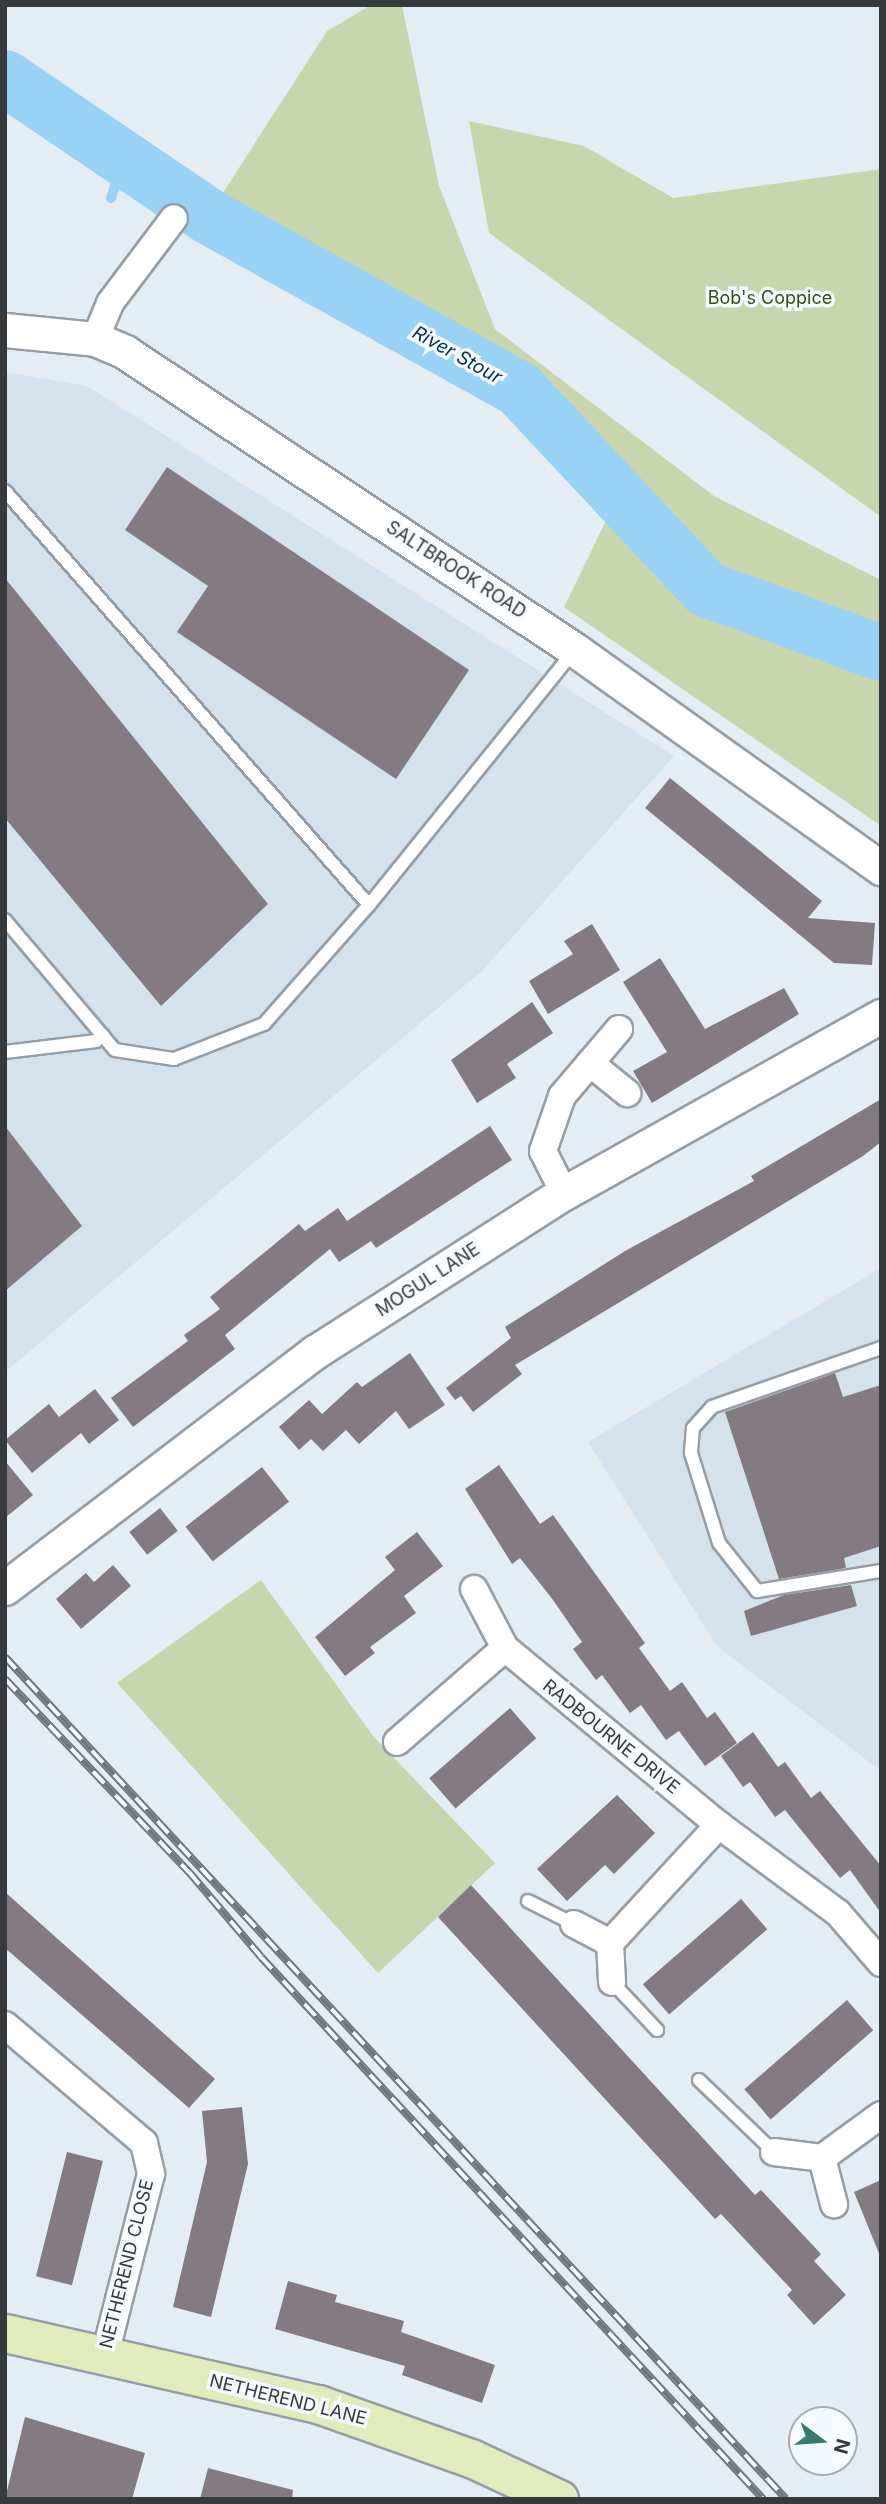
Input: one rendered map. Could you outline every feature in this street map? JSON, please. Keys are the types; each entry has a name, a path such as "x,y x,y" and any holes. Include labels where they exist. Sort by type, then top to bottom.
{"main road":[{"name":"NETHEREND LANE","path":"5,2333 104,2358 318,2404 387,2425 559,2499"}],"street":[{"path":"95,340 110,303 174,218"},
{"name":"SALTBROOK ROAD","path":"5,330 95,340 125,352 575,650 881,868"},
{"name":"MOGUL LANE","path":"5,1588 315,1352 564,1193 881,1016"},
{"path":"564,1193 544,1152 562,1096 619,1029"},
{"path":"590,1063 626,1093"},
{"name":"RADBOURNE DRIVE","path":"474,1589 505,1647 719,1825 838,1913 881,1963"},
{"path":"397,1742 505,1647"},
{"path":"611,1982 610,1943 719,1825"},
{"path":"574,1924 610,1943"},
{"name":"NETHEREND CLOSE","path":"5,2025 144,2143 151,2174 104,2358"},
{"path":"774,2152 822,2158 881,2115"},
{"path":"822,2158 834,2204"}],"lane":[{"path":"5,491 369,905"},
{"path":"5,920 116,1050 174,1059 264,1024 369,905 575,650"},
{"path":"5,1052 96,1041 103,1035"},
{"path":"881,1348 712,1407 693,1428 691,1453 719,1543 757,1591 881,1571"},
{"path":"528,1901 574,1924"},
{"path":"611,1982 657,2030"},
{"path":"699,2080 774,2152"}],"shaded area":[{"path":"5,372 87,386 674,756 482,971 5,1372"},
{"path":"881,1268 881,1771 717,1646 588,1442"}],"green space":[{"path":"371,5 402,5 439,186 495,329 714,496 881,580 881,826 564,607 618,496 519,389 208,216 327,31"},
{"name":"Bob's Coppice","path":"469,121 584,146 673,198 881,169 881,517 489,233"},
{"path":"261,1580 373,1736 495,1863 378,1973 117,1683"}],"building":[{"path":"167,467 469,670 396,779 177,632 208,586 125,530"},
{"path":"5,578 268,904 161,1006 5,818"},
{"path":"670,778 822,901 808,918 875,923 872,965 834,963 645,808"},
{"path":"592,924 620,970 548,1014 529,981 573,954 564,941"},
{"path":"660,958 705,1029 784,988 799,1014 652,1103 633,1071 667,1052 623,982"},
{"path":"532,1002 553,1033 507,1064 516,1078 477,1103 451,1060"},
{"path":"881,1099 881,1142 863,1156 515,1365 522,1374 473,1412 461,1396 455,1400 446,1388 511,1338 505,1327 625,1251 754,1181 751,1176"},
{"path":"5,1126 82,1226 5,1291"},
{"path":"490,1126 512,1160 376,1248 371,1241 339,1262 330,1249 225,1335 235,1349 133,1427 111,1398 188,1341 184,1335 220,1309 210,1297 299,1224 305,1231 338,1208 347,1221"},
{"path":"410,1353 445,1405 409,1429 396,1411 359,1444 346,1430 323,1451 311,1439 299,1450 279,1427 309,1400 322,1414 357,1382 362,1387"},
{"path":"835,1373 843,1397 881,1385 881,1546 844,1558 846,1568 779,1579 725,1412"},
{"path":"95,1389 119,1420 89,1444 81,1433 32,1473 5,1440 49,1404 59,1417"},
{"path":"5,1461 33,1495 5,1518"},
{"path":"499,1465 540,1524 553,1515 645,1643 639,1648 670,1691 682,1682 707,1718 715,1712 737,1743 705,1766 679,1731 666,1740 641,1705 630,1713 602,1675 596,1680 573,1649 582,1642 520,1558 512,1564 465,1489"},
{"path":"262,1467 289,1502 213,1561 186,1527"},
{"path":"160,1508 178,1531 147,1555 129,1532"},
{"path":"417,1532 443,1566 404,1596 416,1613 370,1647 375,1653 345,1676 315,1637 395,1570 385,1557"},
{"path":"113,1565 131,1586 81,1629 56,1599 86,1573 94,1582"},
{"path":"851,1585 857,1606 751,1636 744,1611 784,1595"},
{"path":"510,1708 536,1738 455,1808 429,1778"},
{"path":"753,1732 778,1767 785,1762 811,1798 820,1791 881,1866 881,1913 850,1870 840,1878 785,1810 775,1817 750,1782 743,1787 721,1756"},
{"path":"617,1795 655,1833 614,1874 605,1865 567,1901 537,1869"},
{"path":"471,1885 755,2195 761,2190 821,2254 814,2261 846,2295 814,2325 787,2295 792,2290 721,2214 715,2219 438,1917"},
{"path":"5,1892 215,2079 189,2108 5,1948"},
{"path":"741,1899 767,1929 669,2014 643,1984"},
{"path":"847,2000 873,2030 771,2119 744,2089"},
{"path":"242,2107 248,2164 211,2317 173,2307 207,2162 202,2111"},
{"path":"67,2152 103,2161 72,2285 36,2276"},
{"path":"881,2180 881,2256 880,2256 854,2192"},
{"path":"288,2281 337,2295 335,2302 404,2321 401,2332 495,2365 482,2403 402,2375 405,2366 275,2329"},
{"path":"25,2417 145,2453 132,2499 5,2499"},
{"path":"208,2468 293,2490 292,2499 200,2499"}],"waterway":[{"name":"River Stour","path":"5,78 208,216 519,389 706,589 881,653"},
{"path":"111,198 124,159"}],"railway":[{"path":"5,1657 786,2499"},
{"path":"5,1679 189,1872 261,1957 763,2499"}]}
